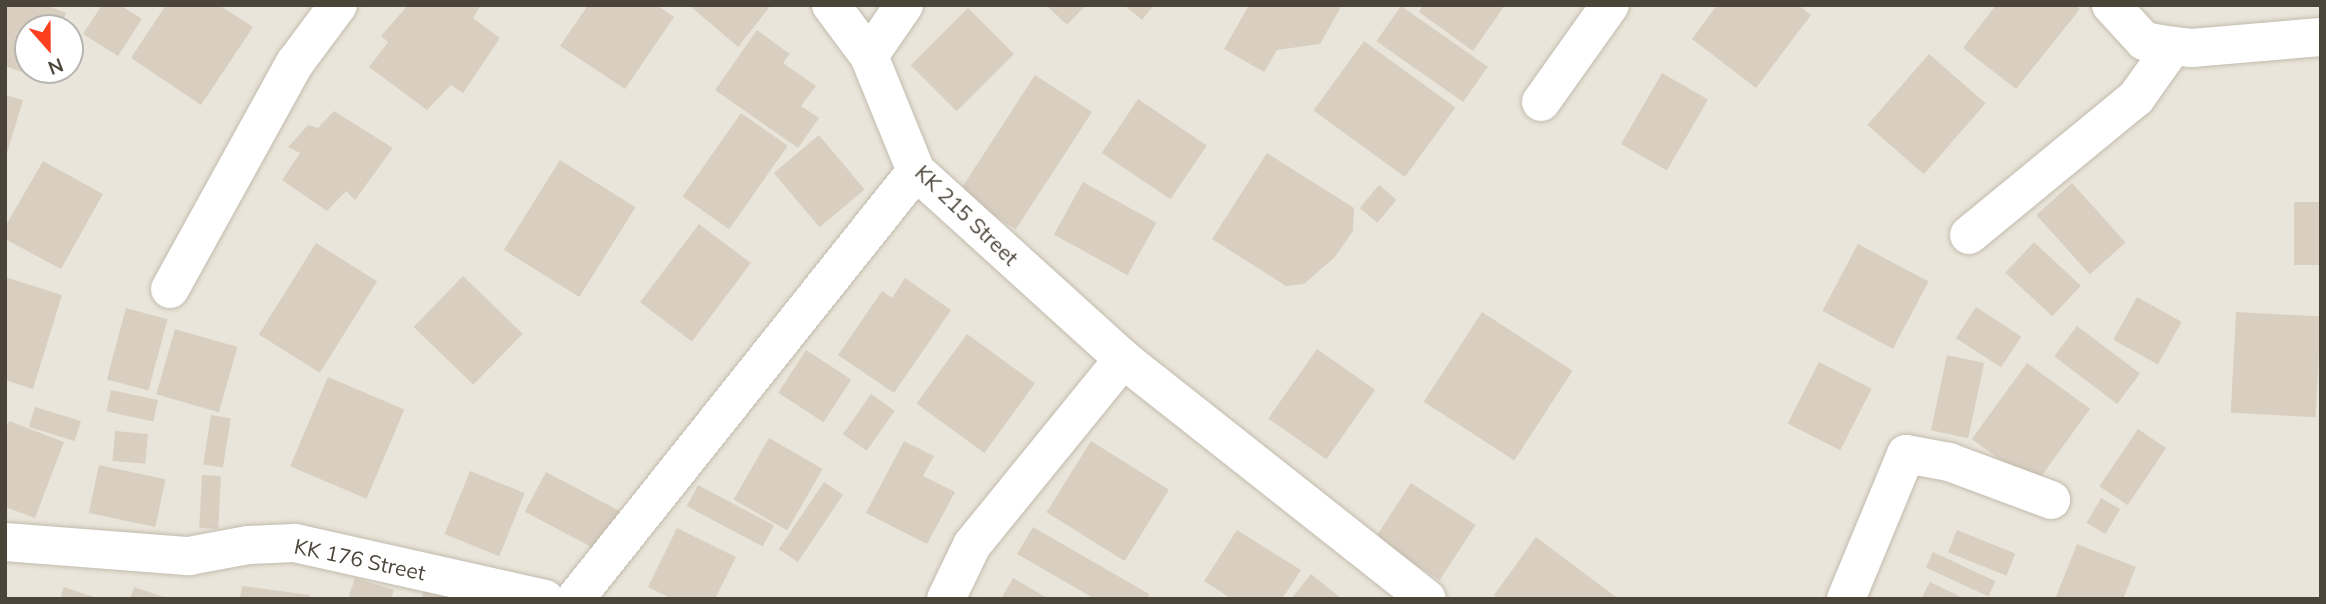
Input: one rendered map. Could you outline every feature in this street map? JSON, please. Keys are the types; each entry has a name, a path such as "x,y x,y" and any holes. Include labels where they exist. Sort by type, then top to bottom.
{"street":[{"path":"170,289 295,63 338,5"},
{"name":"KK 215 Street","path":"831,5 870,56 916,171 1123,359 1427,599"},
{"path":"870,56 904,5"},
{"path":"1541,102 1610,5"},
{"path":"2111,5 2144,41 2173,46 2192,48 2321,37"},
{"path":"1969,234 2136,98 2173,46"},
{"path":"575,599 916,171"},
{"path":"946,599 972,545 1123,359"},
{"path":"1846,599 1906,454 1949,462 2051,500"},
{"name":"KK 176 Street","path":"5,542 189,556 248,545 295,543 545,599"}],"shaded area":[{"path":"5,5 2321,5 2321,599 5,599"}],"building":[{"path":"5,5 46,5 66,13 14,14 14,69 5,66"},
{"path":"102,5 120,5 142,19 118,56 84,32"},
{"path":"166,5 219,5 253,27 201,105 131,58"},
{"path":"408,5 481,5 473,18 500,38 463,93 451,85 427,110 369,67 388,42 381,36"},
{"path":"588,5 657,5 674,17 625,89 560,46"},
{"path":"689,5 771,5 738,47"},
{"path":"1046,5 1086,5 1067,25"},
{"path":"1124,5 1154,5 1142,20"},
{"path":"1249,5 1341,7 1320,44 1277,50 1264,72 1224,49"},
{"path":"1423,5 1505,5 1473,51 1419,12"},
{"path":"1717,5 1798,5 1811,15 1756,88 1692,39"},
{"path":"1996,5 2075,5 2080,9 2016,89 1963,48"},
{"path":"1401,6 1488,67 1463,102 1376,41"},
{"path":"968,8 1014,54 957,111 911,65"},
{"path":"757,30 790,54 783,63 816,86 801,106 819,118 798,148 715,90"},
{"path":"1364,41 1455,107 1405,177 1313,111"},
{"path":"1929,54 1986,103 1924,174 1867,125"},
{"path":"1662,73 1708,100 1667,171 1621,144"},
{"path":"1035,75 1092,112 1016,229 959,192"},
{"path":"5,95 23,100 6,156 5,156"},
{"path":"1138,99 1207,145 1170,199 1102,153"},
{"path":"334,111 393,148 355,200 346,191 327,211 282,180 300,153 288,147 308,125 318,128"},
{"path":"741,113 788,146 729,229 682,197"},
{"path":"819,135 865,189 819,227 774,173"},
{"path":"1267,153 1354,208 1353,231 1334,258 1304,284 1286,286 1212,239"},
{"path":"560,160 635,207 579,297 504,250"},
{"path":"43,161 103,194 61,269 5,239 5,227"},
{"path":"1083,182 1156,223 1127,275 1054,234"},
{"path":"2072,183 2126,242 2090,275 2036,215"},
{"path":"1379,185 1397,200 1377,223 1360,208"},
{"path":"2294,202 2321,202 2321,265 2294,265"},
{"path":"699,224 751,263 692,341 640,302"},
{"path":"2034,242 2081,286 2052,316 2005,273"},
{"path":"316,243 377,281 320,373 259,335"},
{"path":"1858,244 1929,282 1893,349 1822,311"},
{"path":"463,276 523,334 473,385 414,327"},
{"path":"5,277 62,295 33,389 5,380"},
{"path":"905,278 951,310 894,393 838,355 882,291 892,298"},
{"path":"2137,297 2182,322 2158,365 2113,340"},
{"path":"1976,307 2021,336 2001,367 1956,338"},
{"path":"126,308 168,319 148,391 107,379"},
{"path":"1482,312 1573,371 1514,461 1424,402"},
{"path":"2236,312 2321,316 2316,417 2231,413"},
{"path":"2077,326 2140,374 2117,404 2054,356"},
{"path":"175,329 237,347 219,412 156,394"},
{"path":"967,334 1035,383 984,453 916,404"},
{"path":"1317,349 1375,390 1326,459 1268,419"},
{"path":"806,350 851,379 824,422 778,393"},
{"path":"1947,355 1984,363 1968,438 1931,430"},
{"path":"1819,362 1872,389 1840,450 1788,423"},
{"path":"2027,363 2090,409 2035,485 1972,439"},
{"path":"328,377 404,409 367,499 290,466"},
{"path":"111,390 158,400 153,421 106,412"},
{"path":"871,394 895,411 867,451 843,434"},
{"path":"35,407 81,421 75,441 29,427"},
{"path":"211,415 231,418 223,468 203,464"},
{"path":"9,421 64,442 35,518 5,507 5,431"},
{"path":"2138,429 2166,448 2128,505 2099,486"},
{"path":"115,431 148,434 145,464 112,461"},
{"path":"769,438 823,469 787,530 734,499"},
{"path":"904,441 934,456 923,476 955,492 927,544 866,513"},
{"path":"1091,441 1169,490 1125,561 1046,512"},
{"path":"99,465 166,479 155,527 89,513"},
{"path":"470,471 525,493 499,556 445,534"},
{"path":"546,472 622,512 601,552 525,512"},
{"path":"202,475 221,476 218,529 199,528"},
{"path":"824,482 843,495 798,562 779,549"},
{"path":"1411,483 1476,525 1440,580 1375,538"},
{"path":"698,485 774,525 763,547 687,506"},
{"path":"2101,498 2120,509 2106,534 2086,523"},
{"path":"1033,527 1149,594 1147,599 1095,599 1017,554"},
{"path":"677,528 736,557 715,599 672,599 648,587"},
{"path":"1237,530 1301,570 1282,599 1232,599 1204,581"},
{"path":"1957,530 2015,554 2006,576 1948,552"},
{"path":"1536,537 1616,597 1615,599 1499,599 1494,595"},
{"path":"2077,544 2136,567 2123,599 2055,599"},
{"path":"1933,552 1996,581 1988,597 1926,567"},
{"path":"1311,574 1342,599 1291,599"},
{"path":"355,578 394,590 391,599 348,599"},
{"path":"1013,578 1049,599 1001,599"},
{"path":"428,581 472,599 421,599"},
{"path":"1930,582 1965,599 1921,599"},
{"path":"242,586 310,595 309,599 240,599"},
{"path":"64,587 97,598 97,599 60,599"},
{"path":"134,587 167,598 167,599 130,599"}]}
